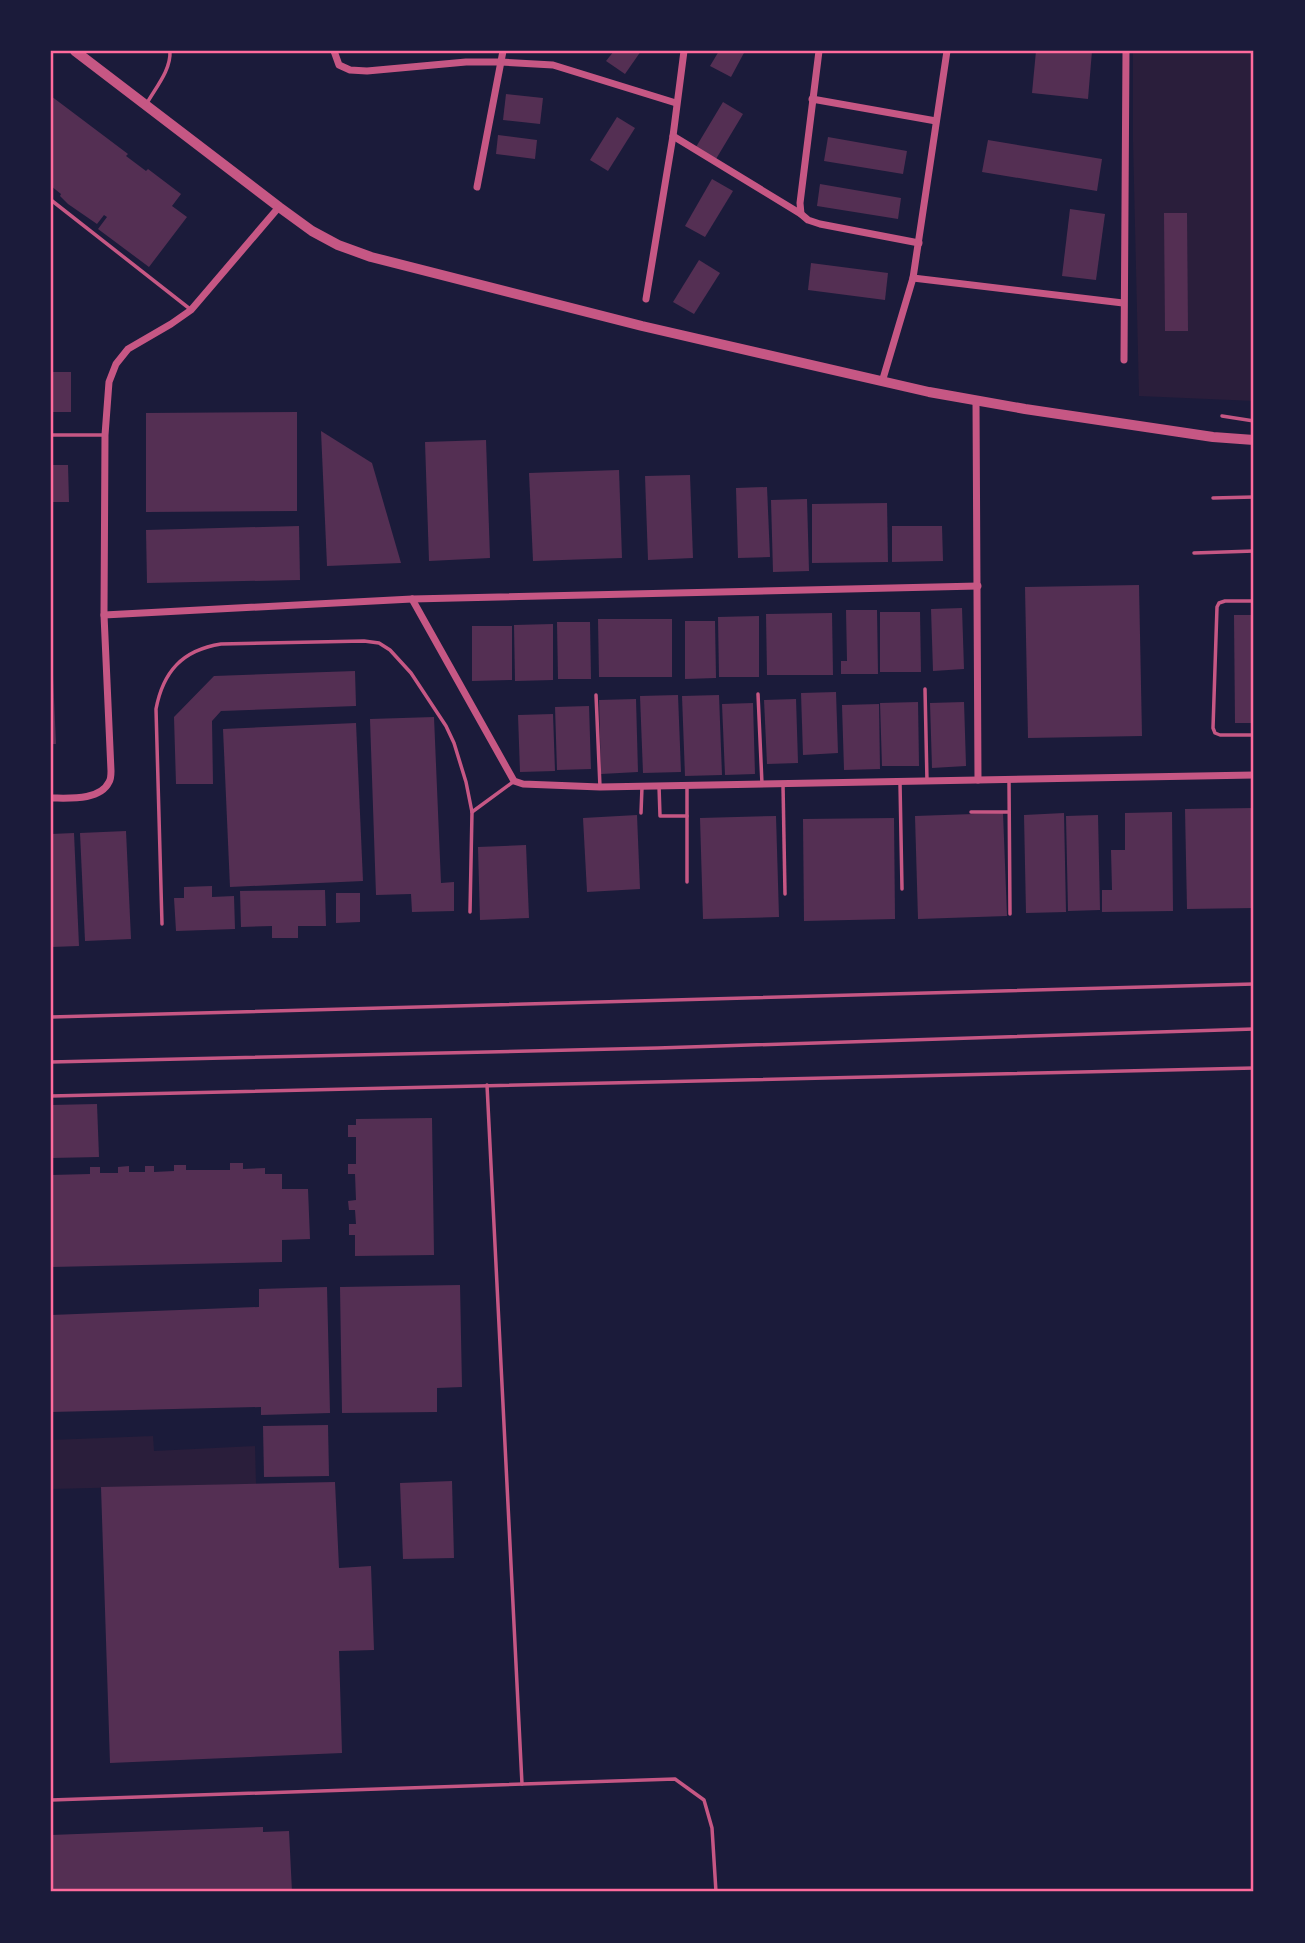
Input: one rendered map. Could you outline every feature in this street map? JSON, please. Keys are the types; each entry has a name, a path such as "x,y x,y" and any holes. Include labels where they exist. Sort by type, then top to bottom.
{"street":[{"path":"75,51 312,231 338,245 371,257 642,326 881,382 976,401 1213,437 1254,440"},
{"path":"334,51 339,65 350,70 367,71 466,62 554,65 676,103"},
{"path":"477,187 503,51"},
{"path":"646,299 684,51"},
{"path":"801,214 800,203 819,51"},
{"path":"881,382 913,278 947,51"},
{"path":"1124,360 1126,51"},
{"path":"812,99 936,121"},
{"path":"673,136 808,220 919,243"},
{"path":"51,798 84,797 98,792 108,784 111,771 104,615 108,382 116,364 128,349 191,310 279,207"},
{"path":"913,278 1123,303"},
{"path":"976,401 978,780"},
{"path":"104,615 412,599 978,586"},
{"path":"412,599 514,781 536,786 1254,775"}],"lane":[{"path":"145,105 164,75 170,60 170,51"},
{"path":"51,200 191,310"},
{"path":"1222,416 1254,421"},
{"path":"51,435 105,435"},
{"path":"1213,498 1254,497"},
{"path":"1194,553 1254,551"},
{"path":"1254,601 1226,601 1219,603 1217,607 1213,728 1215,733 1220,735 1254,735"},
{"path":"162,924 156,709 158,695 174,666 193,652 206,646 221,644 364,641 379,643 390,650 411,673 446,726 463,769 472,812 470,912"},
{"path":"925,690 927,780"},
{"path":"758,694 762,783"},
{"path":"596,695 600,787"},
{"path":"1009,779 1010,914"},
{"path":"472,812 514,781"},
{"path":"900,781 902,889"},
{"path":"783,783 785,894"},
{"path":"641,813 642,785"},
{"path":"659,785 659,815 687,816"},
{"path":"687,785 687,882"},
{"path":"971,812 1009,812"},
{"path":"51,1017 1254,984"},
{"path":"51,1062 1254,1029"},
{"path":"51,1096 1254,1068"},
{"path":"487,1085 522,1784"},
{"path":"51,1800 675,1779 704,1800 712,1828 716,1892"}],"shaded area":[{"path":"1133,51 1254,51 1254,401 1139,396"},
{"path":"153,1436 154,1451 255,1446 256,1484 51,1489 51,1440"}],"building":[{"path":"614,51 641,51 625,74 606,61"},
{"path":"719,51 745,51 731,77 710,66"},
{"path":"1036,51 1092,51 1088,99 1032,93"},
{"path":"506,94 543,98 540,124 503,120"},
{"path":"51,96 128,154 126,156 181,194 172,206 187,217 149,267 98,229 107,217 104,215 97,224 68,204 51,186"},
{"path":"723,102 743,114 716,159 696,147"},
{"path":"617,117 635,128 608,171 590,160"},
{"path":"498,135 537,140 535,159 496,154"},
{"path":"828,137 907,151 903,174 824,161"},
{"path":"988,140 1102,159 1097,191 982,172"},
{"path":"712,179 733,191 705,237 685,226"},
{"path":"820,184 901,198 898,219 817,206"},
{"path":"1070,209 1105,214 1096,280 1062,276"},
{"path":"1164,213 1187,213 1188,331 1165,331"},
{"path":"699,260 720,273 694,314 673,302"},
{"path":"811,263 888,273 885,300 808,290"},
{"path":"51,372 71,372 71,412 51,412"},
{"path":"297,412 297,511 146,512 146,413"},
{"path":"321,431 372,463 401,563 327,566"},
{"path":"486,440 490,558 429,561 425,442"},
{"path":"51,465 68,465 69,502 51,502"},
{"path":"619,470 622,558 533,561 529,473"},
{"path":"690,475 693,558 648,560 645,476"},
{"path":"767,487 770,557 738,558 736,488"},
{"path":"807,499 809,571 773,572 771,500"},
{"path":"887,503 888,562 812,563 812,504"},
{"path":"299,526 300,580 147,583 146,530"},
{"path":"892,526 942,526 943,561 892,562"},
{"path":"1139,585 1142,736 1028,738 1025,587"},
{"path":"962,608 964,669 933,671 931,609"},
{"path":"846,610 877,610 878,674 841,674 841,661 847,661"},
{"path":"880,612 920,612 921,672 880,672"},
{"path":"832,613 833,675 767,675 766,614"},
{"path":"1234,615 1254,615 1254,723 1235,723"},
{"path":"759,616 759,677 719,677 718,617"},
{"path":"598,619 672,619 672,677 599,677"},
{"path":"685,621 715,621 716,678 685,679"},
{"path":"557,622 590,622 591,679 558,679"},
{"path":"553,624 553,680 515,681 514,625"},
{"path":"472,626 512,626 512,680 472,681"},
{"path":"355,671 356,706 221,711 212,721 213,784 176,784 174,717 214,676"},
{"path":"53,675 56,744 51,744"},
{"path":"836,692 838,753 803,755 801,693"},
{"path":"678,695 681,772 643,773 640,696"},
{"path":"719,695 722,775 685,776 682,696"},
{"path":"636,699 638,772 601,774 599,700"},
{"path":"796,699 798,763 767,764 764,700"},
{"path":"918,702 919,766 882,766 880,703"},
{"path":"964,702 966,766 932,768 930,703"},
{"path":"753,703 755,774 725,775 722,704"},
{"path":"879,704 880,769 844,770 842,705"},
{"path":"589,706 591,769 557,770 555,707"},
{"path":"553,714 555,771 520,772 518,715"},
{"path":"434,717 441,883 454,882 454,911 412,912 411,894 376,895 370,719"},
{"path":"356,723 363,881 230,887 223,729"},
{"path":"1254,808 1254,908 1187,909 1185,809"},
{"path":"1172,812 1173,911 1102,912 1102,890 1112,890 1111,850 1125,850 1125,813"},
{"path":"1003,813 1007,916 918,919 915,816"},
{"path":"1064,813 1066,912 1026,913 1024,815"},
{"path":"637,815 640,889 587,892 583,818"},
{"path":"1098,815 1100,910 1068,911 1066,816"},
{"path":"776,816 779,917 703,919 700,818"},
{"path":"894,818 895,919 804,921 803,819"},
{"path":"126,831 131,939 85,941 80,833"},
{"path":"74,833 79,946 51,947 51,834"},
{"path":"526,845 529,918 480,920 478,847"},
{"path":"212,886 212,897 234,896 235,929 176,931 174,898 184,898 184,887"},
{"path":"325,890 326,926 298,926 298,938 272,938 272,926 241,927 240,891"},
{"path":"336,893 360,893 360,922 336,923"},
{"path":"97,1104 99,1157 51,1158 51,1105"},
{"path":"432,1118 434,1255 355,1256 355,1235 349,1235 349,1224 356,1224 355,1210 349,1210 348,1201 356,1200 355,1174 348,1174 348,1164 356,1164 356,1137 348,1137 348,1125 356,1125 356,1119"},
{"path":"230,1163 243,1163 243,1169 265,1168 265,1174 282,1174 282,1189 308,1189 310,1239 282,1240 282,1262 51,1267 51,1175 90,1174 90,1167 100,1167 100,1173 118,1173 118,1167 129,1166 129,1172 145,1172 145,1166 154,1166 154,1172 174,1171 174,1165 186,1165 186,1170 230,1170"},
{"path":"460,1285 462,1387 437,1388 437,1412 342,1413 340,1287"},
{"path":"327,1287 330,1413 261,1415 261,1407 51,1412 51,1315 259,1307 259,1289"},
{"path":"328,1425 329,1476 264,1477 263,1426"},
{"path":"452,1481 454,1558 403,1559 400,1483"},
{"path":"335,1482 339,1568 371,1566 374,1650 339,1651 342,1753 110,1763 101,1487"},
{"path":"263,1827 263,1832 289,1831 292,1892 51,1892 51,1835"}]}
